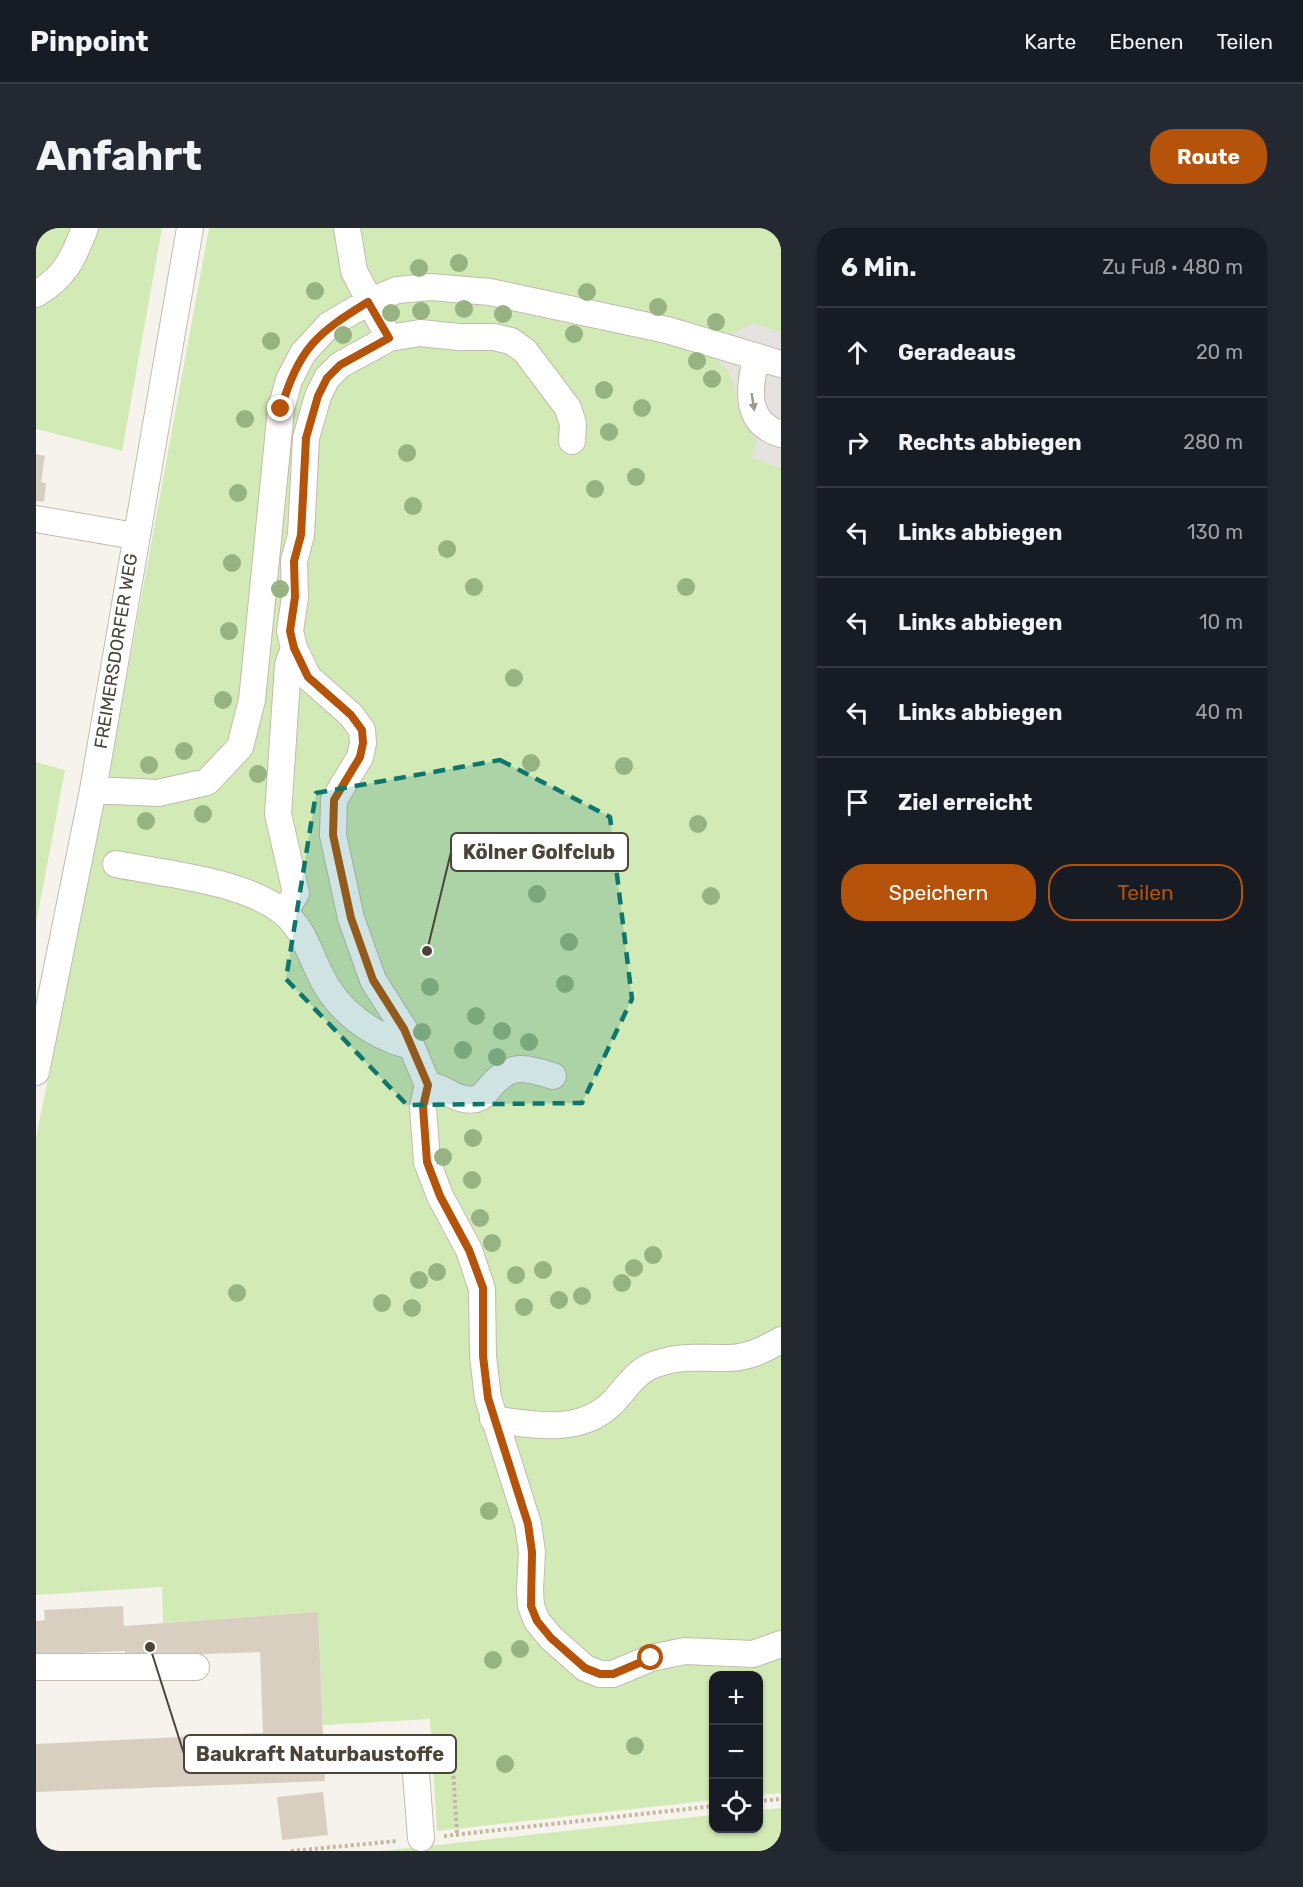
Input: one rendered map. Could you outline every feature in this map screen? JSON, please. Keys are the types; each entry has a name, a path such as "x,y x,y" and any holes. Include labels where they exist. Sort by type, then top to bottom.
{"street":[{"path":"36,294 54,283 65,271 85,228"},
{"name":"FREIMERSDORFER WEG","path":"36,1072 93,790 135,536 190,228"},
{"path":"347,228 354,271 368,302 389,338"},
{"path":"93,790 158,793 207,782 240,747 252,700 281,409 289,380 303,353 329,325 368,302 397,290 431,287 490,292 667,330 781,364"},
{"path":"572,441 573,424 568,408 525,351 511,341 494,337 459,337 420,333 389,338 340,365 327,378 318,396 306,438 301,535 294,561 295,597 290,631 294,648 308,677 351,715 362,730 363,743 360,757 334,800 333,835 351,918 369,970 428,1085 423,1107 427,1162 440,1196 469,1250 483,1288 483,1356 488,1398 528,1524 532,1552 531,1606 537,1621 551,1638 585,1668 600,1674 613,1674 651,1658 685,1651 753,1654 781,1644"},
{"path":"757,357 751,376 752,408 767,429 781,434"},
{"path":"36,519 135,536"},
{"path":"280,910 290,903 296,892 278,814 288,665 294,648"},
{"path":"116,864 234,889 260,898 280,910 300,928 321,976 336,1000 360,1023 388,1041 410,1046"},
{"path":"428,1085 436,1086 454,1097 476,1099 484,1095 504,1073 513,1069 524,1068 553,1076"},
{"path":"493,1419 553,1426 568,1424 599,1413 640,1372 654,1364 694,1356 730,1359 764,1350 781,1340"},
{"path":"36,1667 196,1667"},
{"path":"337,1753 414,1748 421,1839"}],"path":[{"path":"452,1752 457,1835"},
{"path":"763,1801 781,1799"},
{"path":"291,1851 421,1839 709,1807"}],"highlighted area":[{"path":"500,760 610,817 632,999 582,1103 407,1105 286,979 316,793"}],"green space":[{"path":"36,228 162,228 122,451 36,429"},
{"path":"209,228 781,228 781,1793 763,1795 763,1671 709,1671 709,1800 437,1831 430,1719 323,1725 318,1612 163,1623 162,1587 36,1595 36,1138 111,763"},
{"path":"36,762 65,770 36,924"},
{"path":"781,1808 781,1851 381,1851 709,1815 709,1833 763,1833 763,1810"}],"shaded area":[{"path":"753,323 781,332 781,468 751,458 757,441 745,426 738,408 734,384 727,369 717,361 729,336"}],"building":[{"path":"36,454 45,456 41,482 46,483 44,502 36,501"},
{"path":"123,1606 124,1626 318,1612 325,1781 36,1792 36,1744 263,1733 260,1652 125,1657 125,1651 36,1655 36,1621 45,1620 44,1610"},
{"path":"323,1792 328,1835 282,1840 277,1797"}],"place":[{"name":"Kölner Golfclub","path":"427,951"},
{"name":"Baukraft Naturbaustoffe","path":"150,1647"}],"route":[{"path":"281,409 289,380 303,353 329,325 368,302 389,338 340,365 327,378 318,396 306,438 302,478 301,535 294,561 295,597 290,631 294,648 308,677 339,703 362,730 363,743 360,757 334,800 333,835 351,918 373,980 404,1029 428,1085 423,1107 423,1134 427,1162 450,1217 469,1250 483,1288 483,1356 488,1398 502,1451 528,1524 532,1552 531,1606 537,1621 551,1638 585,1668 600,1674 613,1674 651,1658"}]}
